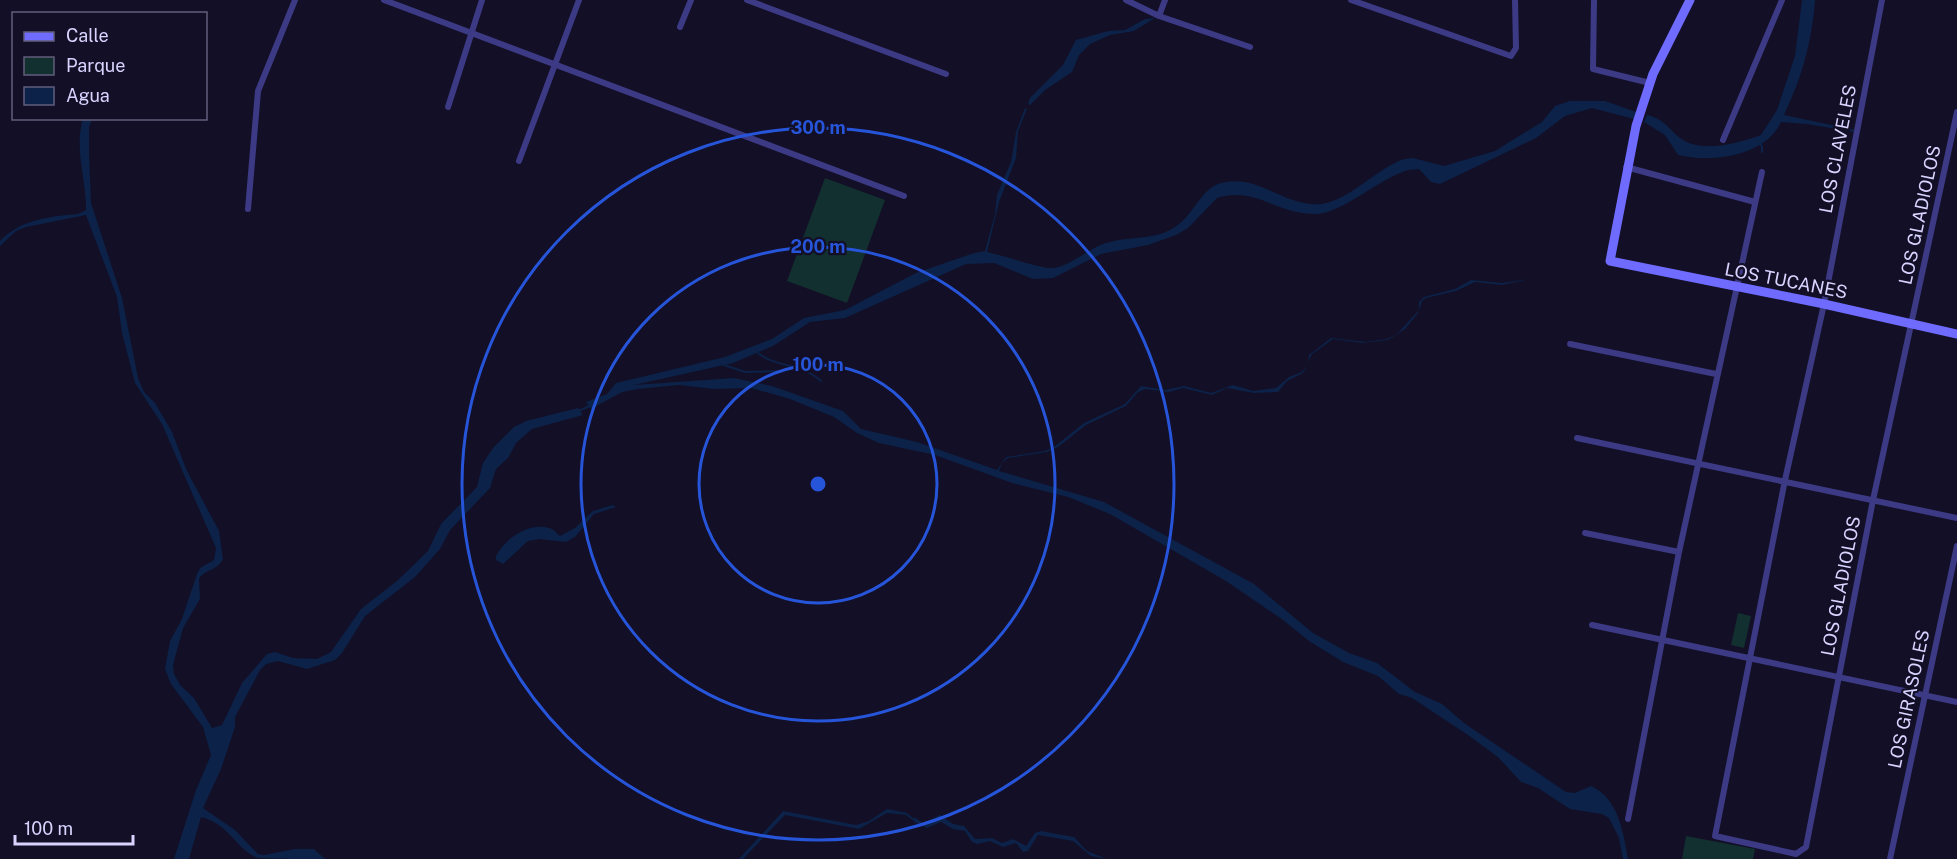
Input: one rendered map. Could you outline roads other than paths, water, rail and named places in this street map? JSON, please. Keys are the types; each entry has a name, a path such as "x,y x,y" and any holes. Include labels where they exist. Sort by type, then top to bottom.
{"street":[{"path":"248,209 258,90 295,0"},
{"path":"384,0 904,196"},
{"path":"448,107 482,0"},
{"path":"519,161 579,0"},
{"path":"680,27 691,0"},
{"path":"747,0 868,47 946,74"},
{"path":"1126,0 1160,16 1250,47"},
{"path":"1160,16 1165,0"},
{"path":"1351,0 1511,56 1516,48 1515,0"},
{"path":"1594,0 1593,69 1650,83"},
{"path":"1690,0 1650,83 1626,167 1755,202"},
{"path":"1723,140 1782,0"},
{"name":"LOS CLAVELES","path":"1802,852 1796,854 1715,836 1785,480 1824,304 1882,0"},
{"name":"LOS GLADIOLOS","path":"1802,852 1806,847 1873,500 1957,112"},
{"name":"LOS TUCANES","path":"1626,167 1610,261 1824,304 1957,334"},
{"path":"1628,819 1679,552 1735,287 1762,172"},
{"path":"1570,344 1716,374"},
{"path":"1577,438 1957,518"},
{"path":"1585,533 1679,552"},
{"name":"LOS GIRASOLES","path":"1890,859 1957,546"},
{"path":"1592,625 1957,702"}],"water":[{"path":"1802,0 1815,0 1809,45 1796,87 1784,115 1855,130 1855,132 1781,122 1773,134 1750,150 1736,155 1706,158 1678,155 1665,135 1644,122 1647,115 1658,119 1680,138 1698,145 1720,146 1761,135 1777,110 1795,56"},
{"path":"1155,18 1134,31 1110,35 1090,44 1079,55 1072,72 1045,90 1030,105 1028,104 1030,98 1063,65 1076,40 1108,31 1125,30 1145,19"},
{"path":"1570,101 1605,101 1636,112 1634,119 1592,108 1565,116 1536,138 1440,184 1431,182 1419,169 1408,170 1326,212 1302,213 1243,196 1231,195 1217,198 1188,228 1176,235 1148,245 1101,254 1053,278 1033,279 994,263 966,264 845,318 810,322 773,346 733,363 634,385 734,378 772,386 843,411 861,429 917,442 997,470 1006,457 1045,451 1054,447 1084,423 1125,404 1141,386 1165,390 1184,386 1211,393 1233,385 1253,391 1276,388 1289,377 1302,372 1307,364 1303,373 1287,381 1278,392 1254,393 1227,388 1212,395 1183,388 1169,392 1145,389 1138,392 1126,406 1086,425 1058,447 1047,452 1008,458 1002,463 999,471 1104,502 1254,584 1313,633 1349,653 1377,663 1415,692 1442,704 1464,723 1566,792 1575,793 1591,786 1608,799 1614,808 1628,859 1623,859 1619,838 1609,818 1602,814 1570,809 1538,788 1521,782 1499,758 1412,698 1399,694 1378,676 1343,662 1309,641 1226,581 1110,514 1068,497 1012,483 935,455 879,443 857,433 834,417 790,399 751,388 714,389 679,385 622,392 591,409 586,402 607,394 616,383 725,357 772,339 804,318 845,310 916,273 985,251 995,214 997,195 1011,162 1016,132 1025,108 1027,109 1018,131 1016,158 999,202 987,252 1053,268 1066,264 1106,243 1153,236 1171,230 1184,219 1203,195 1221,183 1247,182 1295,201 1321,204 1342,197 1384,169 1404,159 1413,158 1444,166 1495,151 1542,122 1555,106"},
{"path":"83,120 92,120 89,127 91,203 122,298 138,378 144,392 155,403 172,432 187,471 219,531 223,559 218,566 204,573 199,579 200,599 183,628 173,665 174,674 180,685 194,698 212,728 222,725 242,683 267,654 275,652 293,658 317,659 331,652 361,609 397,581 428,551 441,524 477,487 483,463 493,448 514,427 526,421 578,408 583,415 532,429 516,443 508,458 496,469 490,488 450,530 440,549 415,577 365,616 342,653 335,660 307,669 278,661 266,664 260,670 235,717 235,727 221,769 203,808 235,830 258,854 314,849 325,859 258,858 244,849 226,831 201,817 189,859 174,859 196,790 211,755 203,727 171,684 165,669 170,641 182,619 197,574 200,568 214,560 216,548 162,424 135,383 122,333 117,297 86,215 26,227 16,231 0,246 0,241 16,228 36,220 78,214 86,210 80,152"},
{"path":"1530,279 1502,285 1475,282 1456,291 1422,301 1419,310 1419,302 1424,297 1455,289 1471,280 1502,283"},
{"path":"1419,310 1405,329 1388,340 1363,343 1333,339 1312,354 1308,362 1309,355 1331,338 1366,342 1387,339 1397,334"},
{"path":"613,505 616,507 594,514 575,537 566,542 539,539 528,541 503,564 496,560 500,550 518,533 533,527 541,527 554,530 560,536 575,528 593,511"},
{"path":"887,809 907,813 907,815 887,813 859,829 785,815 743,859 739,859 783,811 856,825 869,821"},
{"path":"940,815 953,824 964,826 975,839 992,838 1002,843 1013,839 1026,846 1035,833 1041,831 1074,837 1087,851 1107,859 1091,856 1073,841 1038,835 1028,851 1023,852 1016,843 1003,847 990,841 977,844 972,842 965,831 953,829 941,822 927,828 914,822 914,817 923,823"}],"waterway":[{"path":"1758,143 1762,146 1762,152"},
{"path":"757,352 771,360 805,371 821,381"},
{"path":"724,365 745,372 780,371"},
{"path":"578,411 590,406"},
{"path":"905,813 914,820"}]}
